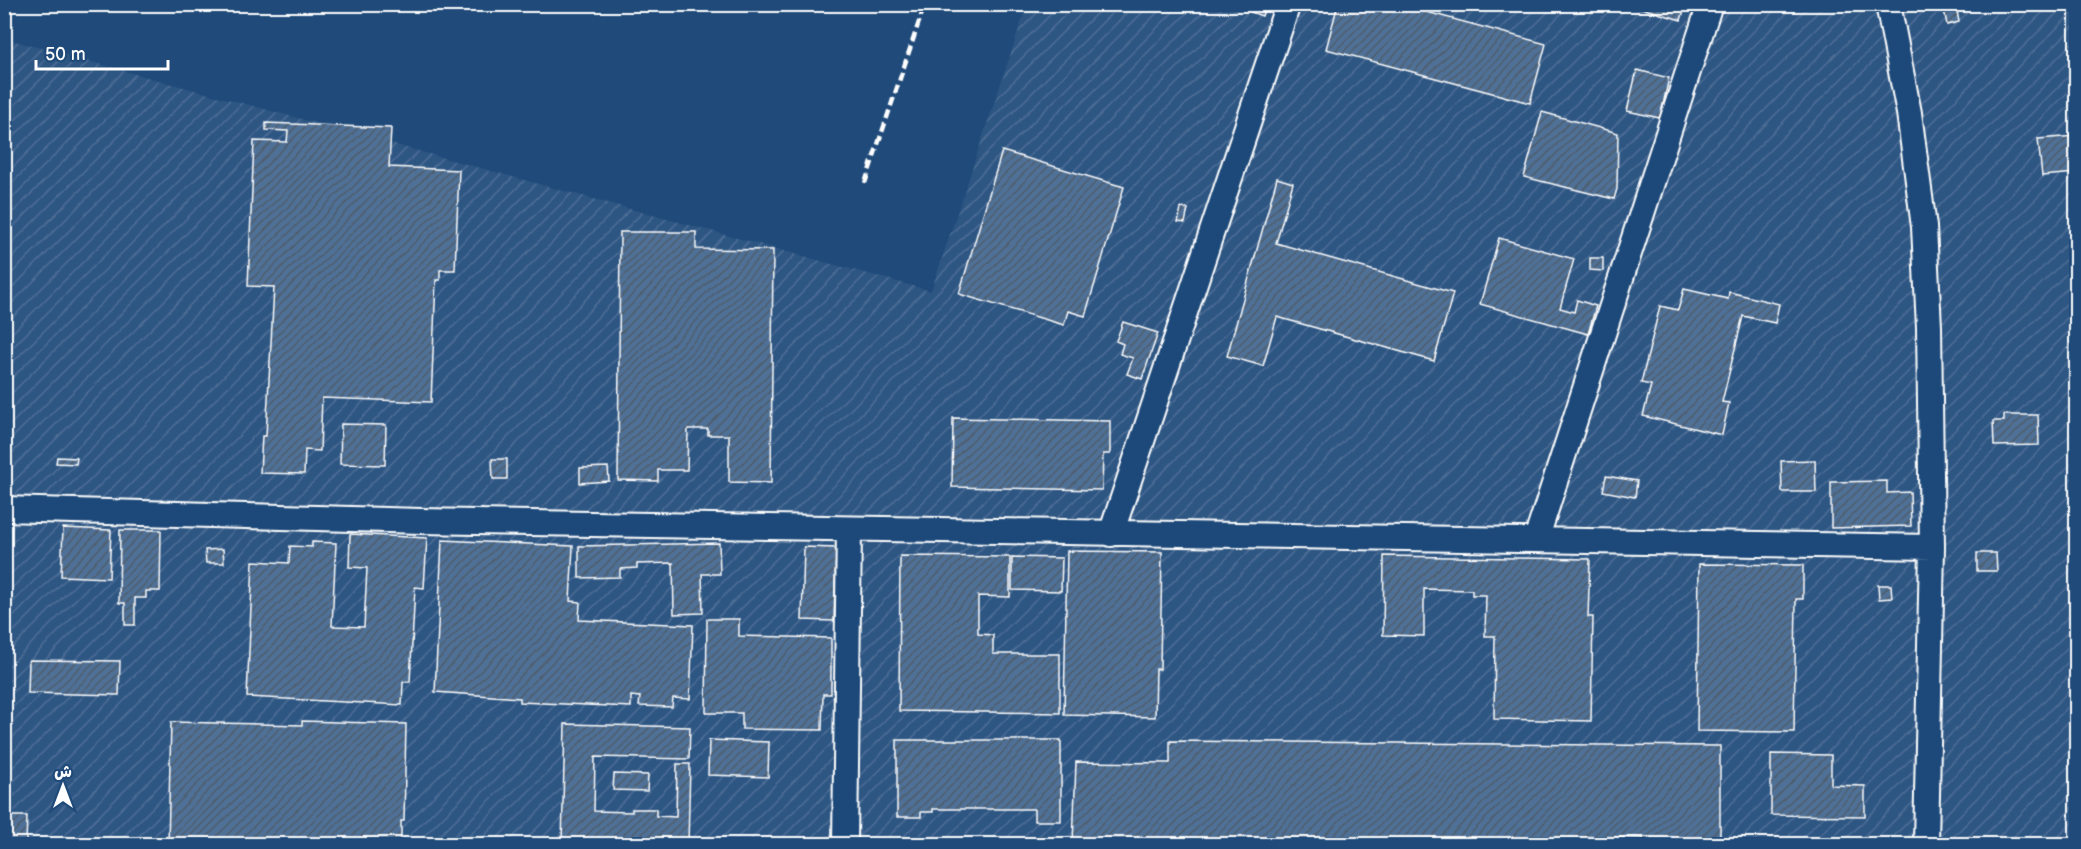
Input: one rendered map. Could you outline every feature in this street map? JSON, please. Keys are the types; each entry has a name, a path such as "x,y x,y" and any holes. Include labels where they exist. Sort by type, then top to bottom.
{"street":[{"path":"1111,534 1288,4"},
{"path":"1536,540 1710,4"},
{"path":"1888,4 1909,113 1924,227 1929,327 1932,547 1926,844"},
{"path":"4,509 421,521 1932,547"},
{"path":"845,844 849,529"}],"shaded area":[{"path":"1027,5 2076,5 2076,844 5,844 4,38 931,291"}],"building":[{"path":"1253,4 1266,4 1262,16 1251,12"},
{"path":"1338,4 1397,4 1546,44 1530,103 1326,49"},
{"path":"1628,4 1686,4 1681,20"},
{"path":"1943,4 1992,4 1957,11 1959,22 1947,25"},
{"path":"1637,70 1669,78 1660,118 1627,111"},
{"path":"1542,112 1618,133 1617,189 1614,199 1524,177"},
{"path":"266,123 391,128 389,167 459,170 455,270 440,270 440,280 436,280 431,402 322,398 320,451 305,450 304,474 260,473 262,436 266,436 274,287 248,286 254,141 287,142 288,131 266,130"},
{"path":"2076,136 2076,173 2042,176 2038,139"},
{"path":"1002,151 1124,187 1085,316 1068,311 1064,325 959,294"},
{"path":"1277,178 1293,183 1276,243 1453,293 1434,361 1277,317 1263,366 1227,356"},
{"path":"1181,208 1188,209 1185,223 1178,222"},
{"path":"620,232 696,232 696,249 773,250 771,483 729,482 729,435 708,435 708,429 688,429 687,470 658,470 658,481 618,480"},
{"path":"1499,238 1574,259 1560,308 1574,312 1577,300 1596,306 1588,334 1480,304"},
{"path":"1590,258 1603,258 1603,271 1590,270"},
{"path":"1684,289 1728,299 1729,292 1779,304 1775,323 1743,316 1722,402 1729,403 1722,435 1643,416 1651,385 1641,383 1660,306 1678,310"},
{"path":"1123,322 1158,333 1142,379 1127,374 1133,358 1120,354 1123,344 1116,341"},
{"path":"2076,333 2076,449 2075,449 2071,334"},
{"path":"2004,415 2038,415 2039,445 1994,446 1993,421 2004,421"},
{"path":"953,418 1110,421 1110,454 1103,454 1102,490 952,487"},
{"path":"341,424 386,425 385,465 340,464"},
{"path":"57,457 77,458 76,464 56,463"},
{"path":"492,459 507,459 507,479 493,479"},
{"path":"1815,460 1816,492 1782,492 1781,461"},
{"path":"608,467 609,481 580,483 580,468"},
{"path":"1606,476 1637,481 1635,497 1603,491"},
{"path":"1887,481 1887,493 1910,492 1911,526 1831,528 1831,482"},
{"path":"63,528 111,530 109,578 61,576"},
{"path":"120,530 161,530 160,591 146,591 146,598 135,598 135,625 125,625 125,603 119,603"},
{"path":"350,534 427,538 424,588 415,587 410,682 403,682 402,705 247,697 253,561 289,563 290,546 312,547 312,542 336,543 332,626 364,627 367,568 349,567"},
{"path":"442,540 573,546 570,601 580,602 579,620 693,625 690,699 673,698 672,707 639,706 640,697 631,696 631,707 520,702 520,698 435,692"},
{"path":"719,543 720,574 702,574 703,613 674,614 673,563 637,564 637,568 620,569 620,577 579,578 579,546"},
{"path":"804,547 836,548 834,621 802,620"},
{"path":"223,549 224,563 206,563 205,550"},
{"path":"1067,551 1162,552 1160,669 1156,669 1155,717 1064,715"},
{"path":"1977,553 1996,553 1997,571 1977,571"},
{"path":"900,556 1010,557 1010,597 978,596 978,634 993,635 993,654 1060,654 1060,713 899,711"},
{"path":"1384,556 1590,559 1588,617 1593,617 1591,721 1494,719 1495,636 1485,636 1486,595 1472,595 1472,590 1424,589 1424,636 1383,635"},
{"path":"1012,557 1062,558 1061,591 1012,590"},
{"path":"1699,564 1803,565 1803,599 1796,599 1794,732 1697,731"},
{"path":"1878,585 1891,585 1892,598 1879,599"},
{"path":"707,619 739,619 739,636 831,638 831,694 823,694 822,730 742,729 742,713 706,713"},
{"path":"29,660 120,661 119,695 28,693"},
{"path":"302,721 406,724 404,821 401,821 401,844 168,844 171,722 302,725"},
{"path":"565,724 690,727 689,759 595,757 594,811 632,812 632,809 656,809 656,816 676,817 677,764 690,764 688,844 562,844"},
{"path":"709,740 769,742 768,777 708,775"},
{"path":"897,740 1061,740 1061,821 1034,821 1034,809 933,809 933,812 921,812 921,817 897,817"},
{"path":"1170,741 1720,746 1720,844 1643,844 1643,838 1587,837 1587,844 1073,844 1076,762 1170,763"},
{"path":"1771,754 1831,755 1831,785 1865,786 1865,816 1771,815"},
{"path":"614,774 648,775 647,791 613,790"},
{"path":"4,816 27,816 26,844 4,844"},
{"path":"897,840 952,841 952,844 897,844"}],"railway":[{"path":"865,183 925,4"}]}
